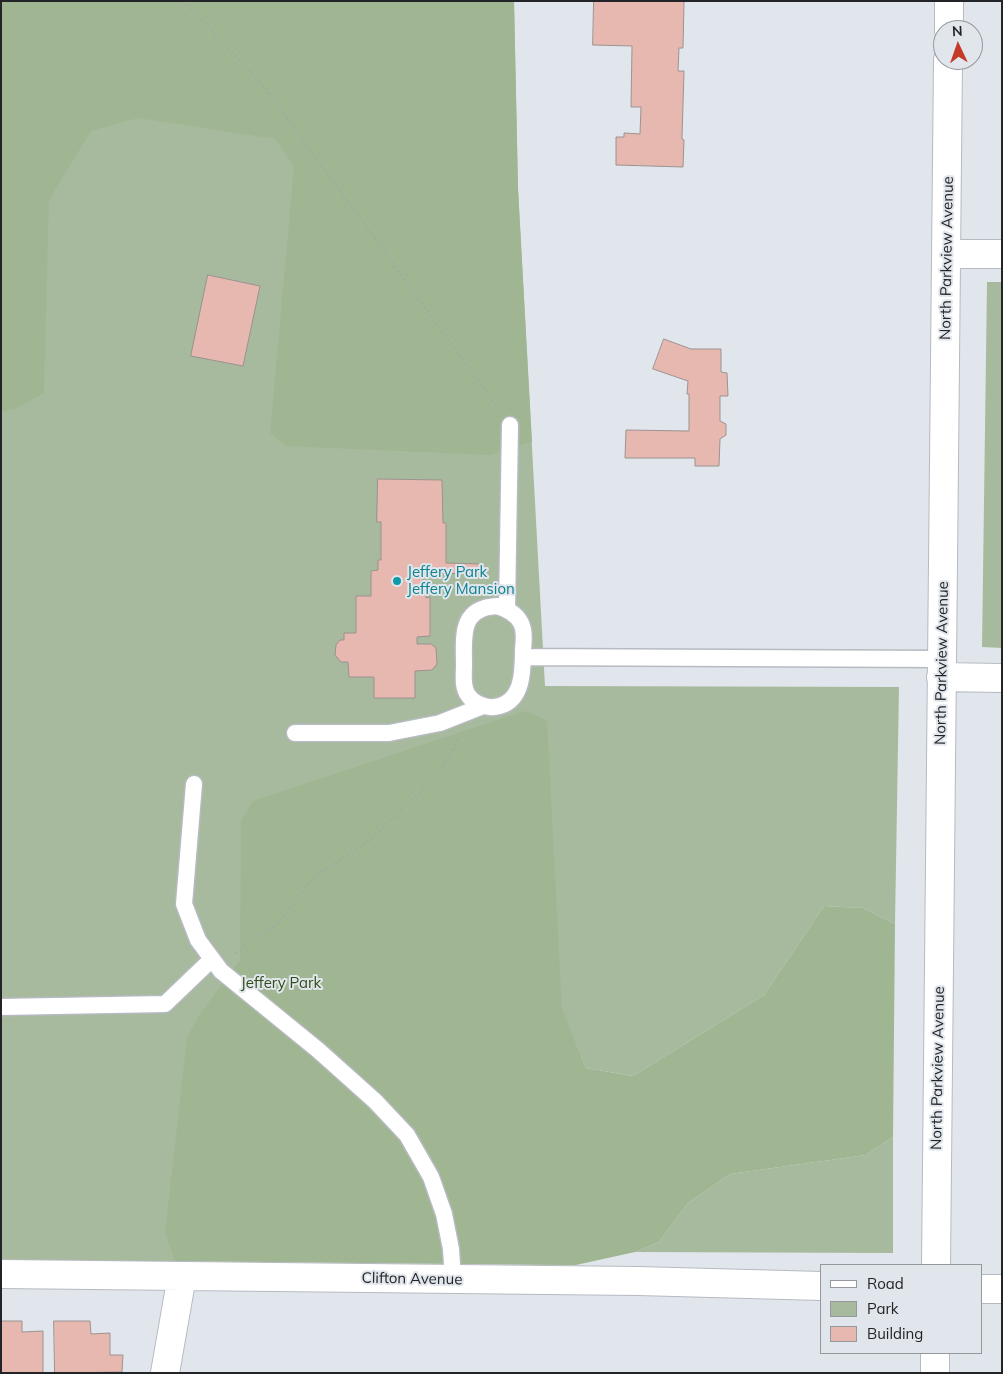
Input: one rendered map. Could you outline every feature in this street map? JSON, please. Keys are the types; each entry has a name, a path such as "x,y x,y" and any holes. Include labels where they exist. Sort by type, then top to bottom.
{"street":[{"path":"948,20 949,1"},
{"name":"North Parkview Avenue","path":"936,1264 948,70"},
{"path":"947,254 1002,254"},
{"path":"942,668 1002,678"},
{"name":"Clifton Avenue","path":"1,1274 638,1281 820,1286"},
{"path":"165,1373 182,1276"},
{"path":"983,1289 1002,1289"},
{"path":"935,1354 935,1373"}],"lane":[{"path":"507,609 510,425"},
{"path":"295,733 389,733 440,724 476,709 493,708 511,700 521,684 524,632 521,623 515,615 507,609 497,606 478,610 470,617 465,626 464,685 476,709"},
{"path":"524,657 942,668"},
{"path":"194,784 184,904 198,940 222,971 318,1050 375,1101 407,1134 431,1177 444,1214 452,1249 453,1280"},
{"path":"1,1007 165,1004 212,959"}],"path":[{"path":"184,1 265,88 510,425"},
{"path":"212,959 234,954 277,924 315,876 370,840 437,776 476,709"}],"green space":[{"name":"Jeffery Park","path":"1,1 514,1 518,189 545,686 899,687 895,924 863,908 824,906 764,995 633,1076 586,1068 562,1010 576,1265 175,1261 1,1267"},
{"path":"1,1 514,1 518,189 532,442 489,455 286,446 270,433 294,166 275,139 138,118 91,131 49,200 44,393 16,409 1,412"},
{"path":"987,282 1002,282 1002,648 982,647"},
{"path":"525,711 547,720 562,1008 586,1068 633,1076 764,995 824,906 863,908 895,924 893,1137 866,1155 730,1174 688,1203 659,1242 635,1252 576,1265 175,1261 165,1233 187,1037 200,1014 240,960 241,821 253,801"},
{"path":"893,1137 893,1253 635,1252 659,1242 688,1203 730,1174 866,1155"}],"building":[{"path":"594,1 684,1 683,48 679,48 678,71 684,71 683,167 616,165 616,137 624,137 624,133 640,134 641,107 631,107 632,46 593,45"},
{"path":"208,275 260,286 243,366 191,356"},
{"path":"664,339 691,349 721,349 721,372 727,373 728,396 720,396 720,421 726,424 726,435 720,439 719,466 695,466 695,458 625,458 626,430 689,431 688,381 653,369"},
{"name":"Jeffery Park Jeffery Mansion","path":"378,479 442,480 443,523 446,523 446,563 480,564 480,573 423,574 423,589 426,592 426,598 430,597 430,636 417,637 417,644 431,644 436,648 437,664 432,670 415,671 415,698 374,698 374,677 349,677 348,662 341,662 335,655 336,645 340,640 344,640 344,633 356,633 356,596 371,596 371,571 378,570 378,560 381,560 381,522 377,522"},
{"path":"1,1321 22,1321 22,1332 43,1331 43,1373 1,1373"},
{"path":"54,1321 90,1321 91,1334 110,1333 110,1355 123,1355 122,1372 55,1373"}],"place":[{"name":"Jeffery Park Jeffery Mansion","path":"397,581"}]}
